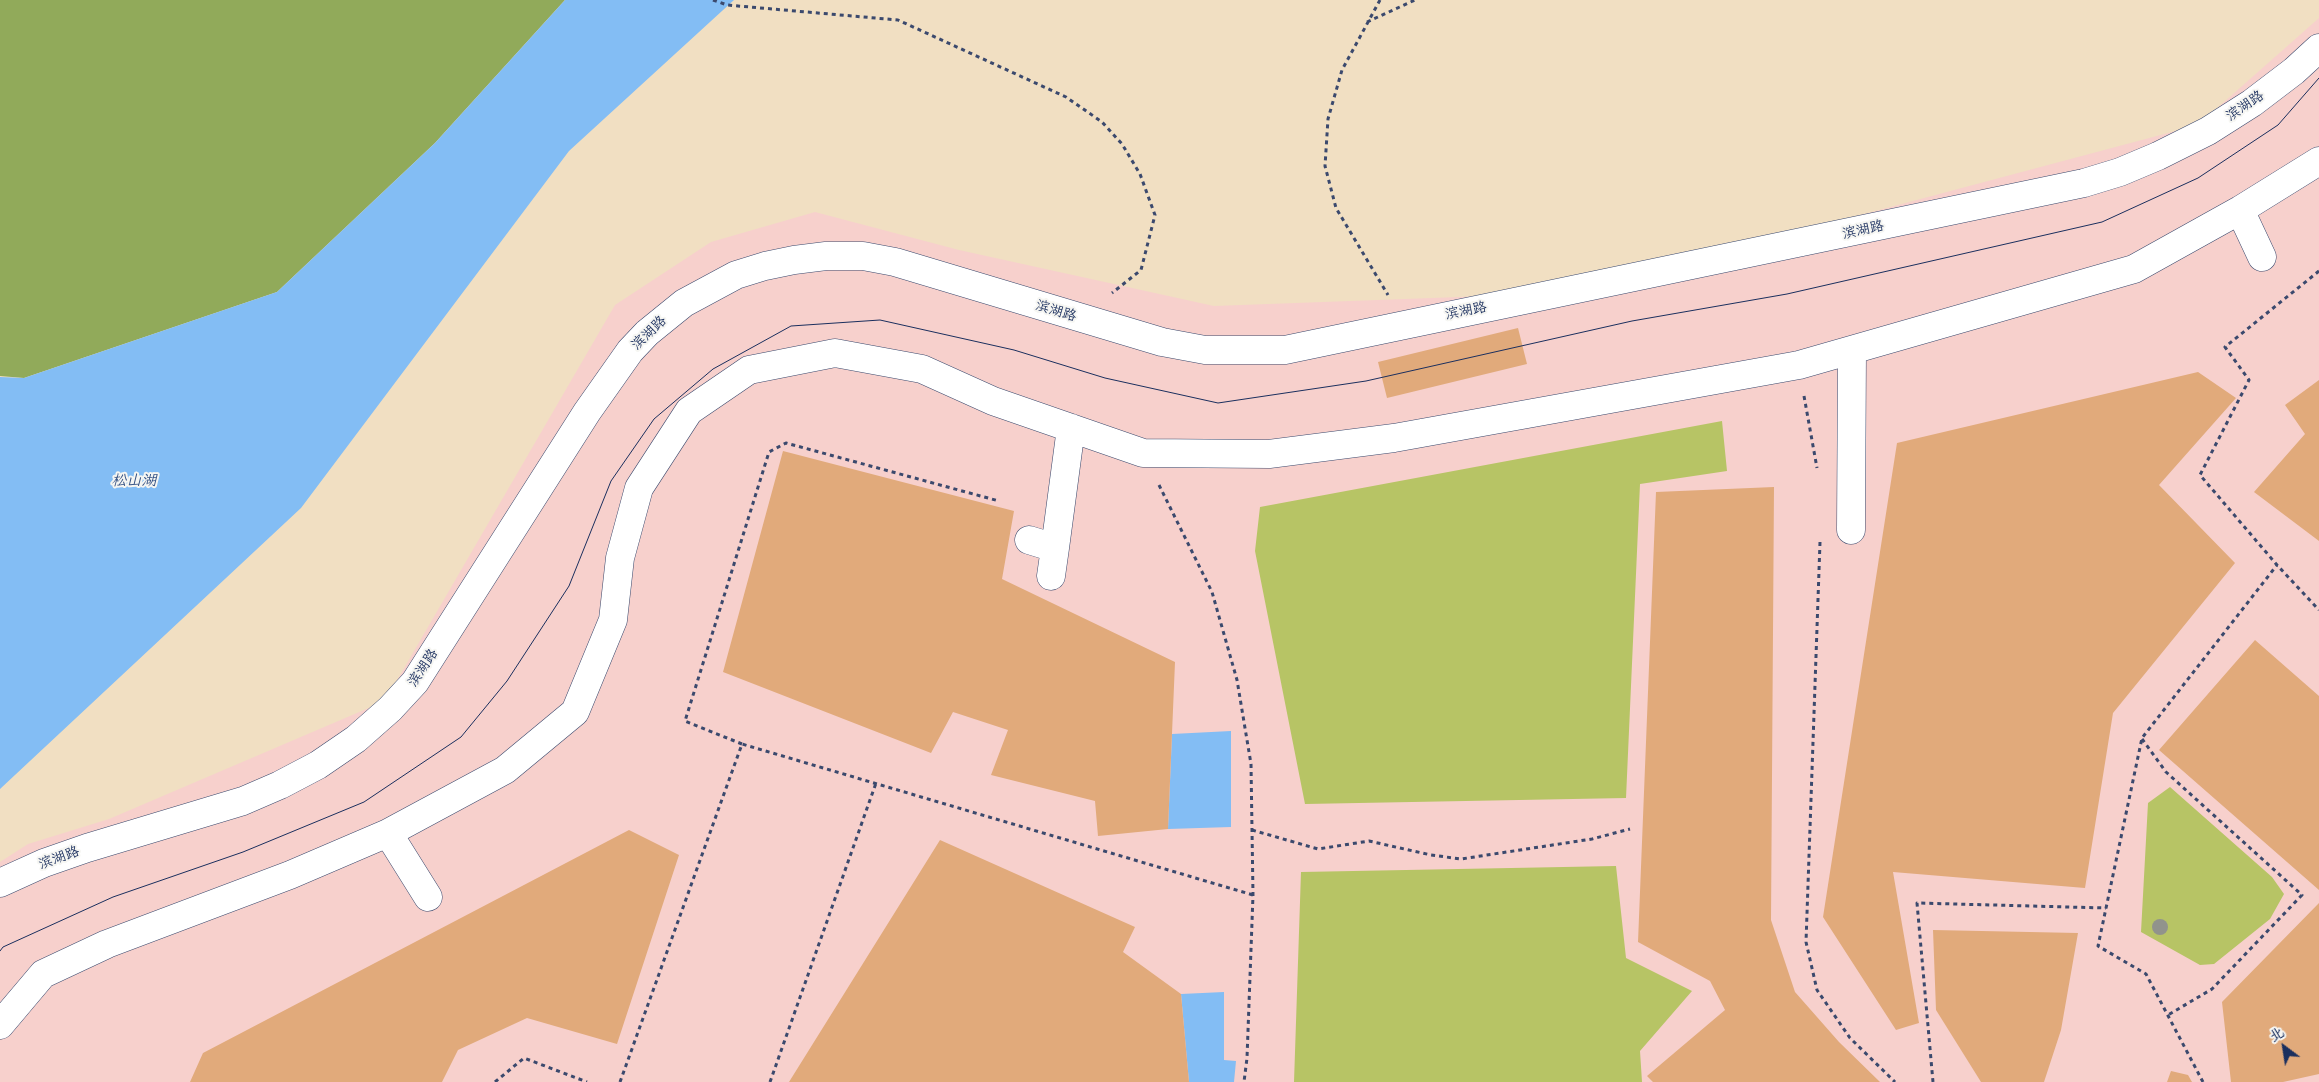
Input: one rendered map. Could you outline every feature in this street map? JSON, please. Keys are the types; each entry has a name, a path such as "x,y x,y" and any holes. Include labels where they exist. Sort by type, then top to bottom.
{"street":[{"name":"滨湖路","path":"0,883 44,863 78,851 243,801 280,785 318,765 356,739 390,709 415,682 587,412 630,351 665,317 684,303 736,275 765,266 826,256 864,256 895,262 1171,344 1205,350 1285,350 1406,323 1978,206 2102,177 2158,156 2208,130 2252,103 2294,71 2319,48"},
{"path":"0,1025 43,974 107,944 290,875 388,833 504,770 575,712 613,620 620,558 639,488 690,411 749,370 835,353 922,369 992,401 1143,453 1269,454 1394,438 1799,366 2134,270 2240,210 2319,161"},
{"path":"2240,210 2262,257"},
{"path":"1850,530 1852,350"},
{"path":"1051,576 1071,428"},
{"path":"1029,540 1054,548"},
{"path":"388,833 428,897"}],"path":[{"path":"713,0 727,5 898,20 1066,97 1102,122 1122,144 1140,174 1155,215 1141,270 1080,318"},
{"path":"1380,0 1366,22 1342,70 1328,119 1325,166 1336,208 1406,323"},
{"path":"1366,22 1415,0"},
{"path":"2319,272 2225,346 2249,380 2200,474 2277,565 2319,610"},
{"path":"1799,366 1819,478"},
{"path":"999,501 786,443 769,452 685,721 742,744 1253,895"},
{"path":"1143,453 1212,592 1237,680 1252,764 1253,895 1247,1058 1244,1082"},
{"path":"1820,536 1806,942 1817,990 1850,1038 1895,1082"},
{"path":"2203,1082 2146,974 2098,946 2142,738 2277,565"},
{"path":"2142,738 2166,772 2302,894 2212,989 2168,1015"},
{"path":"620,1082 742,744"},
{"path":"770,1082 876,783"},
{"path":"1252,830 1318,849 1369,841 1431,855 1461,858 1592,839 1630,829"},
{"path":"1933,1082 1917,903 2106,908"},
{"path":"495,1082 524,1058 587,1082"}],"shaded area":[{"path":"2319,18 2319,1082 0,1082 0,862 28,844 109,819 385,701 615,305 711,242 815,212 959,250 1214,306 1568,293 2198,125"}],"green space":[{"path":"0,0 565,0 435,143 277,292 24,378 0,376"},
{"path":"1722,421 1727,471 1640,484 1626,798 1305,804 1255,551 1260,507"},
{"path":"2170,787 2272,877 2284,894 2270,919 2214,964 2200,965 2141,932 2148,803"},
{"path":"1616,866 1626,958 1692,991 1640,1051 1642,1082 1294,1082 1301,872"}],"water":[{"name":"松山湖","path":"565,0 734,0 569,151 301,508 0,789 0,377 24,378 277,292 435,143"},
{"path":"1231,731 1231,827 1168,829 1172,734"},
{"path":"1224,992 1224,1060 1236,1061 1234,1082 1189,1082 1181,994"}],"building":[{"path":"1518,328 1527,364 1387,398 1378,362"},
{"path":"2198,372 2236,398 2159,485 2235,563 2113,713 2085,888 1893,872 1919,1023 1896,1030 1823,917 1897,443"},
{"path":"2319,380 2319,541 2254,492 2305,434 2285,405"},
{"path":"783,451 1014,511 1002,579 1175,662 1168,829 1098,836 1095,801 991,775 1008,730 953,712 931,753 723,672"},
{"path":"1774,487 1771,920 1795,992 1839,1042 1880,1082 1653,1082 1647,1076 1725,1010 1710,981 1638,942 1656,492"},
{"path":"2255,640 2319,696 2319,890 2159,750"},
{"path":"629,830 679,855 617,1044 527,1018 458,1050 442,1082 190,1082 203,1053"},
{"path":"940,840 1135,927 1123,952 1181,994 1189,1082 789,1082"},
{"path":"2319,903 2319,1074 2283,1082 2231,1082 2222,1002"},
{"path":"1933,930 2078,933 2061,1030 2044,1082 1981,1082 1936,1010"},
{"path":"2171,1071 2188,1075 2192,1082 2167,1082"}],"tram line":[{"path":"0,951 3,947 113,897 243,852 364,802 461,737 507,681 569,586 611,481 654,419 713,369 791,326 880,320 1014,350 1105,378 1218,403 1366,381 1632,321 1787,294 2102,222 2198,178 2278,125 2319,78"}]}
